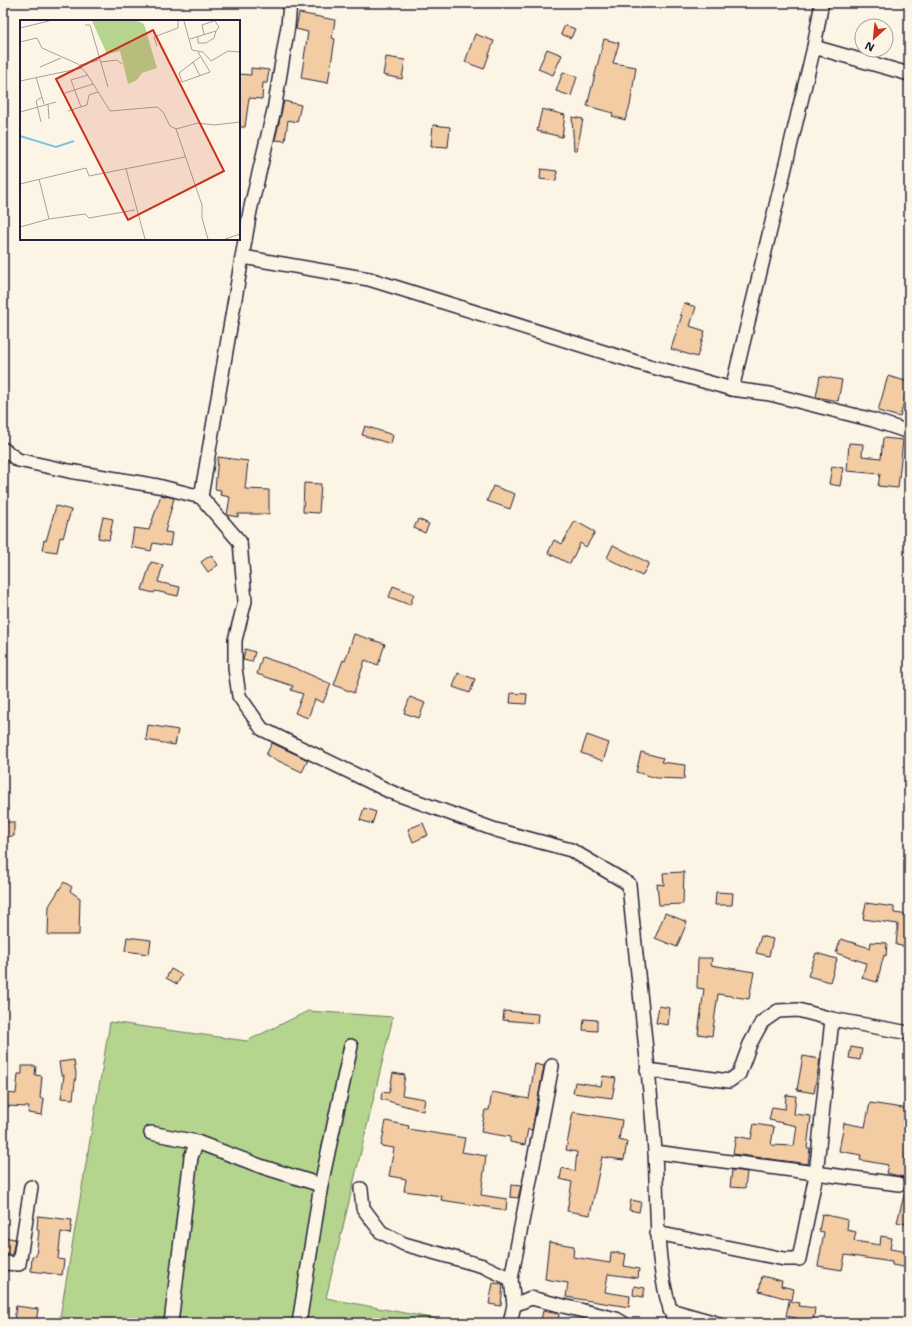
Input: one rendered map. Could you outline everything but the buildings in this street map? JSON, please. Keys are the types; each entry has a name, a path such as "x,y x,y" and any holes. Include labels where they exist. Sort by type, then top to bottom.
{"street":[{"path":"202,497 250,211 274,110 288,26 290,3"},
{"path":"732,389 814,47 821,7 820,3"},
{"path":"814,47 909,74"},
{"path":"243,257 370,278 642,364 732,389 770,394 874,420 909,432"},
{"path":"3,449 18,460 77,473 158,486 202,497 240,542 245,601 235,640 235,668 239,696 262,729 391,792 496,830 571,850 629,884 655,1152 657,1233 670,1310 676,1323"},
{"path":"647,1070 729,1081 739,1074 750,1044 762,1022 778,1011 798,1010 832,1019 909,1033"},
{"path":"657,1233 784,1259 799,1259 816,1175 832,1019"},
{"path":"298,1323 321,1185 351,1046"},
{"path":"510,1323 514,1305 511,1279 552,1066"},
{"path":"151,1133 197,1142 321,1185"},
{"path":"171,1323 191,1157 197,1142"},
{"path":"655,1152 816,1175 899,1184"},
{"path":"3,1263 19,1264 31,1187"},
{"path":"360,1189 363,1208 381,1232 404,1244 483,1266 511,1279"},
{"path":"514,1305 531,1298 616,1319 624,1323"},
{"path":"670,1310 716,1323"}],"green space":[{"path":"308,1011 393,1017 326,1298 436,1319 436,1323 59,1323 110,1022 247,1041"}]}
